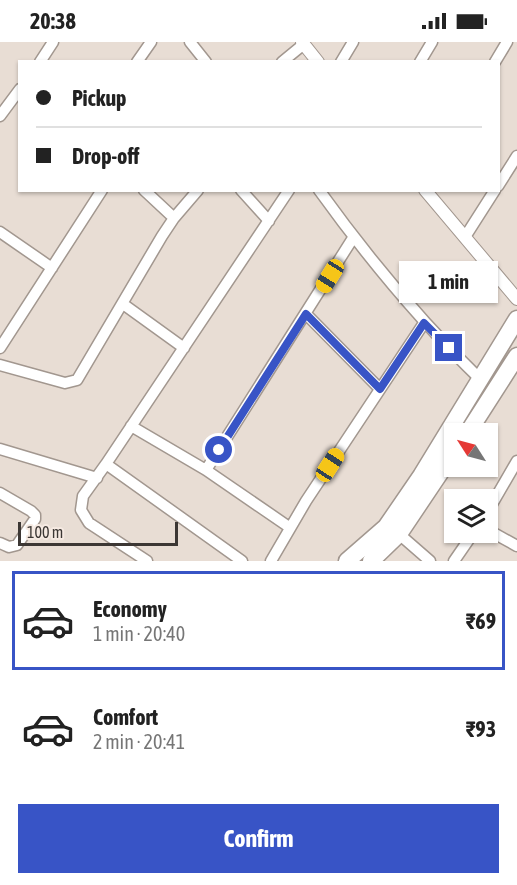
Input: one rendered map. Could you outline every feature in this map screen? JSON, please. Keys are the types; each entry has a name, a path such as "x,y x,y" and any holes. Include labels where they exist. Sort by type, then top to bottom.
{"main road":[{"path":"347,561 386,527 421,476 517,319"},
{"path":"474,423 517,356"},
{"path":"371,561 399,534 444,467"}],"street":[{"path":"41,60 53,42"},
{"path":"138,60 151,42"},
{"path":"190,42 204,60"},
{"path":"342,60 353,42"},
{"path":"421,60 432,42"},
{"path":"496,60 507,42"},
{"path":"284,60 303,43 316,60"},
{"path":"0,116 18,92"},
{"path":"500,183 517,156"},
{"path":"0,348 101,192"},
{"path":"146,192 174,218"},
{"path":"0,365 65,383 77,380 174,218 196,192"},
{"path":"243,192 269,221"},
{"path":"147,561 89,523 81,510 83,496 288,192"},
{"path":"320,192 353,238 424,323 481,380"},
{"path":"427,192 517,299"},
{"path":"465,237 494,192"},
{"path":"0,232 52,268"},
{"path":"206,470 353,238"},
{"path":"123,304 184,348"},
{"path":"306,314 380,389"},
{"path":"271,561 289,527 424,323"},
{"path":"131,426 206,470 289,527"},
{"path":"0,449 97,478"},
{"path":"106,464 242,561"},
{"path":"498,495 516,467"},
{"path":"0,493 35,515 35,519 17,545 9,547 0,543"},
{"path":"399,534 430,561"},
{"path":"498,536 517,546"},
{"path":"454,561 466,543"}],"route":[{"path":"219,450 306,314 380,389 424,323 449,348"}]}
